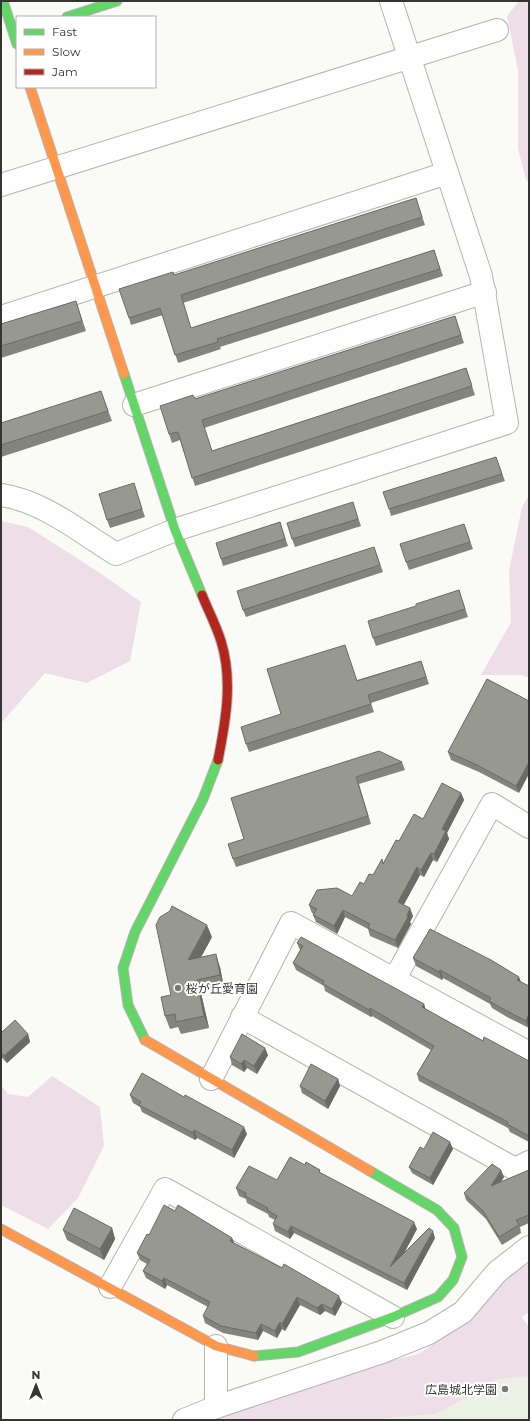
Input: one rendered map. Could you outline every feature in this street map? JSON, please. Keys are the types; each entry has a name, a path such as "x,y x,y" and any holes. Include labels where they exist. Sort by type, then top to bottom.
{"street":[{"path":"3,1 13,35"},
{"path":"70,16 117,1"},
{"path":"1,495 14,497 42,508 116,554 175,530 507,423 485,292 391,1"},
{"path":"1,185 497,30"},
{"path":"1,1229 216,1346 257,1357 298,1352 392,1317 438,1297 454,1280 462,1257 454,1228 437,1210 146,1042 128,1005 123,968 135,932 203,800 218,761 226,721 228,681 221,641 175,530 30,88"},
{"path":"1,317 96,288 447,174"},
{"path":"134,405 485,292"},
{"path":"394,980 492,804 529,827"},
{"path":"211,1079 291,923 529,1053"},
{"path":"242,1017 515,1169 529,1162"},
{"path":"110,1288 165,1189 392,1317"},
{"path":"184,1420 216,1407 382,1352 429,1333 463,1312 497,1272 529,1247"},
{"path":"216,1346 216,1407"}],"shaded area":[{"path":"519,1 529,3 529,182 526,180 518,149 518,70 507,16"},
{"path":"529,495 529,678 522,675 481,675 511,622 509,571 522,507"},
{"path":"1,521 28,527 97,571 141,602 130,661 87,683 45,673 1,723"},
{"path":"52,1076 100,1107 104,1146 78,1198 48,1229 1,1205 1,1085 8,1094 28,1097"},
{"path":"529,1263 529,1312 522,1317 529,1327 529,1376 494,1380 466,1398 436,1414 368,1420 207,1420 343,1373 418,1354 459,1328 503,1281"},
{"name":"広島城北学園","path":"529,1376 529,1420 368,1420 436,1414 466,1398 494,1380"}],"building":[{"path":"416,198 422,217 181,295 191,328 434,250 440,269 217,339 218,342 175,355 160,308 129,318 119,289 173,272 174,275"},
{"path":"76,301 82,321 1,346 1,324"},
{"path":"455,316 461,335 202,420 212,451 466,368 472,386 192,478 178,432 169,434 160,406 193,395 195,399"},
{"path":"101,391 108,411 1,445 1,423"},
{"path":"496,457 502,474 389,509 383,492"},
{"path":"134,483 142,509 107,520 99,494"},
{"path":"353,502 358,519 292,539 287,523"},
{"path":"280,522 285,539 221,559 216,543"},
{"path":"464,524 470,542 406,562 400,544"},
{"path":"374,547 380,565 243,610 237,591"},
{"path":"459,590 465,609 373,638 368,621 416,606 416,604"},
{"path":"345,645 357,681 421,661 426,677 368,695 371,704 246,744 241,727 281,714 267,669"},
{"path":"487,679 529,701 529,762 516,786 477,765 448,752"},
{"path":"379,751 402,762 356,777 368,816 233,859 228,844 244,839 231,798"},
{"path":"442,783 461,793 442,829 446,831 434,854 431,853 421,870 417,867 398,902 410,908 408,917 395,940 368,928 370,924 343,910 334,926 313,915 317,909 309,905 317,890 337,888 352,896 360,882 364,884 369,874 373,875 382,859 383,864 396,840 399,841 414,814 423,819"},
{"path":"172,906 207,925 188,960 216,954 220,975 197,980 204,1016 176,1022 175,1014 165,1016 161,997 171,995 156,925 160,917 170,911"},
{"path":"430,929 491,960 519,977 517,980 529,986 529,1017 528,1016 526,1021 489,1001 491,998 440,970 439,972 413,958"},
{"path":"301,937 424,1004 422,1007 483,1041 484,1037 529,1061 529,1136 507,1124 508,1122 417,1074 434,1046 370,1008 369,1010 323,984 324,981 293,963 303,946 297,943"},
{"path":"15,1020 28,1034 4,1056 1,1052 1,1033"},
{"path":"242,1034 265,1048 254,1066 244,1060 241,1064 230,1057"},
{"path":"311,1064 338,1079 325,1101 300,1086"},
{"path":"142,1073 184,1097 185,1095 244,1127 232,1150 194,1130 193,1133 139,1105 141,1102 130,1095"},
{"path":"433,1132 450,1142 430,1178 409,1167 420,1147 424,1149"},
{"path":"290,1157 305,1165 306,1162 320,1170 319,1172 414,1222 390,1267 429,1228 433,1231 404,1283 291,1226 288,1232 273,1224 277,1216 267,1210 268,1208 245,1196 246,1193 236,1188 249,1166 277,1180"},
{"path":"492,1164 501,1170 491,1186 529,1170 529,1215 516,1220 519,1225 499,1237 483,1211 464,1193"},
{"path":"164,1205 175,1211 178,1205 232,1238 230,1241 282,1268 284,1264 339,1296 332,1309 322,1304 317,1308 297,1297 282,1324 280,1322 275,1331 261,1324 256,1333 221,1326 203,1316 210,1302 164,1278 162,1281 143,1271 150,1260 137,1253 147,1234 149,1235"},
{"path":"74,1208 112,1228 100,1249 63,1230"}],"traffic: fast":[{"path":"3,1 16,41"},
{"path":"70,16 117,1"},
{"path":"124,374 175,530 202,595"},
{"path":"145,1040 128,1005 123,968 135,932 203,799 218,760"},
{"path":"254,1356 298,1352 393,1317 438,1297 453,1280 462,1257 454,1228 437,1210 370,1171"}],"traffic: slow":[{"path":"30,88 124,374"},
{"path":"145,1040 370,1171"},
{"path":"1,1229 216,1346 254,1356"}],"traffic: jam":[{"path":"202,595 221,641 227,670 226,715 218,760"}],"place":[{"name":"桜が丘愛育園","path":"178,988"},
{"name":"広島城北学園","path":"505,1389"}]}
